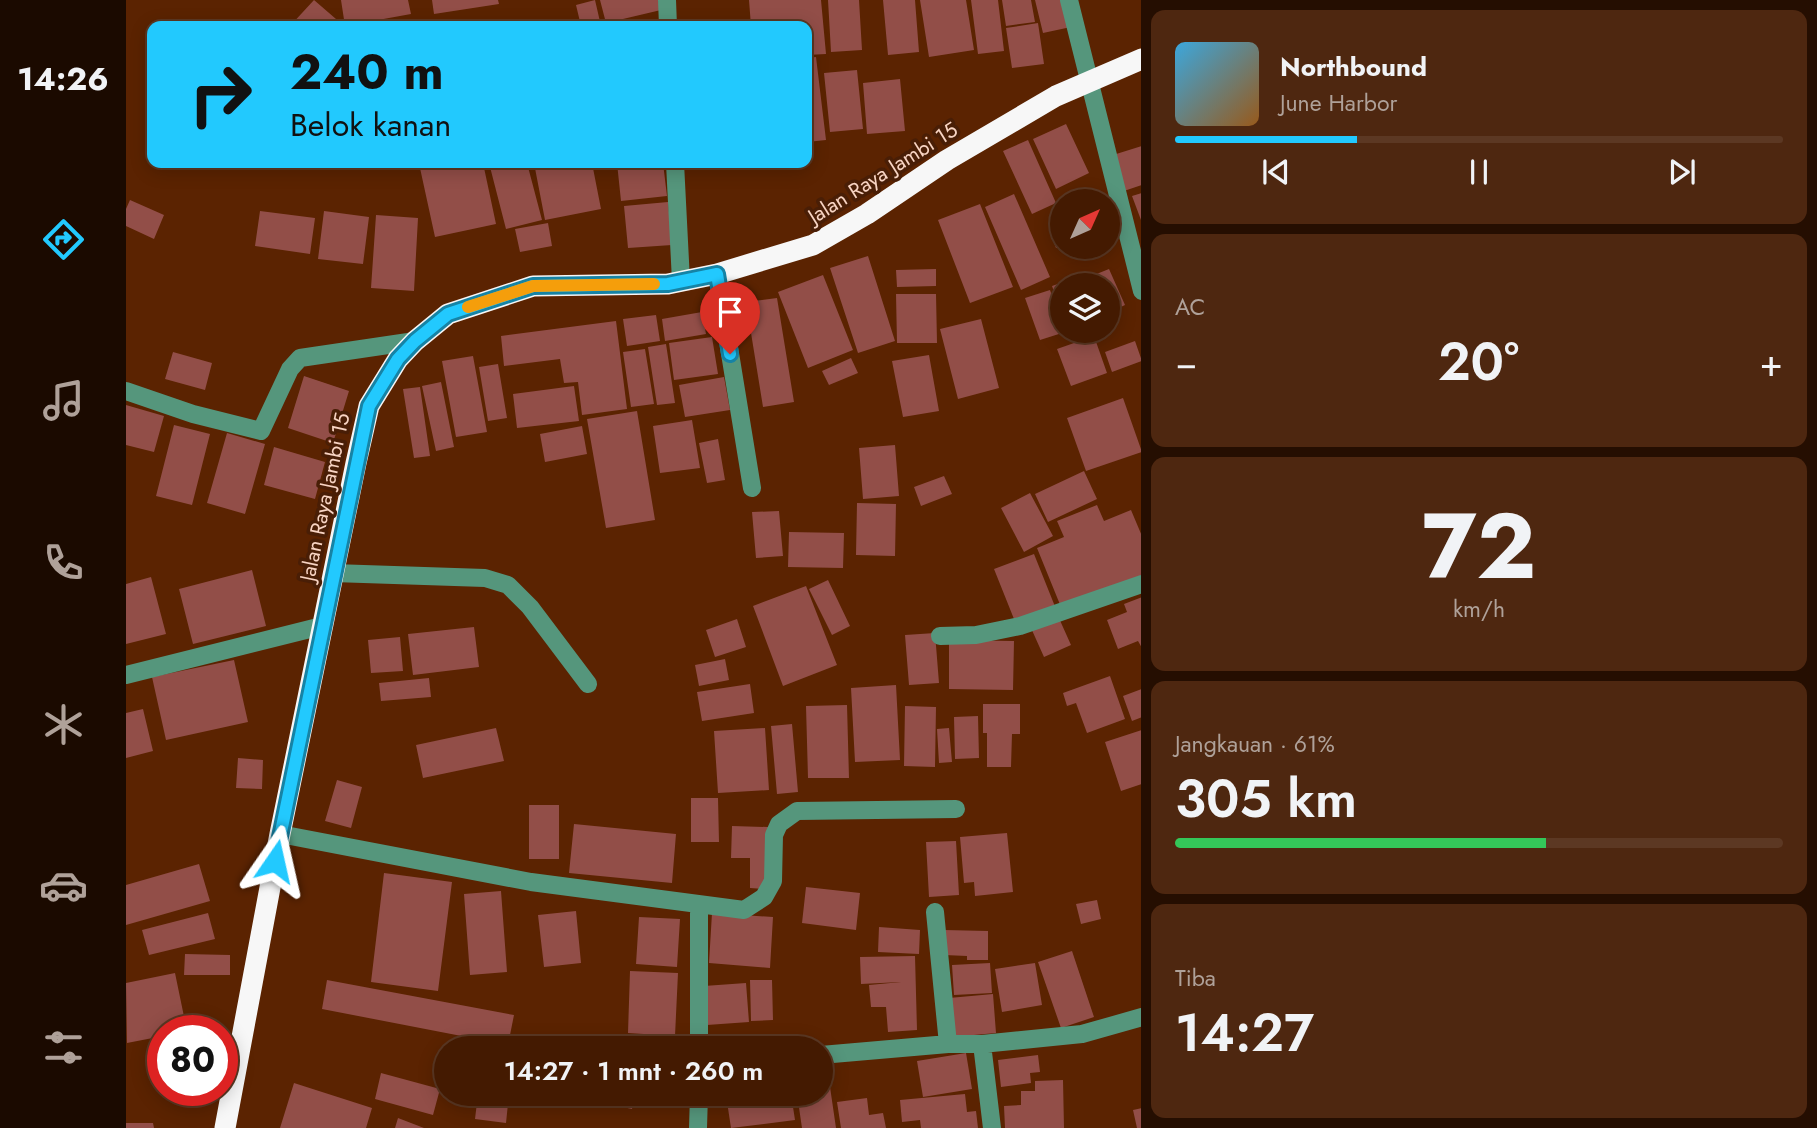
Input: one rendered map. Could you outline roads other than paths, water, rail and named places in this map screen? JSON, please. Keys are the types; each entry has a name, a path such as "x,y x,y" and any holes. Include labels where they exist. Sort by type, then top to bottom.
{"highway":[{"name":"Jalan Raya Jambi 15","path":"225,1128 280,834 369,406 398,359 448,314 533,286 668,284 717,274 813,245 867,214 947,160 1056,96 1141,58"}],"street":[{"path":"667,0 668,21"},
{"path":"1069,0 1141,286"},
{"path":"675,168 681,281"},
{"path":"717,274 752,488"},
{"path":"126,391 193,414 261,431 290,369 300,358 415,341"},
{"path":"333,573 485,578 508,585 530,607 588,684"},
{"path":"940,636 976,635 1020,626 1141,584"},
{"path":"126,675 322,626"},
{"path":"280,834 531,882 744,910 764,897 773,881 774,835 779,824 797,811 956,809"},
{"path":"699,904 699,1036"},
{"path":"935,912 948,1044"},
{"path":"833,1054 1082,1034 1141,1017"},
{"path":"982,1044 992,1128"},
{"path":"698,1128 699,1106"}]}
